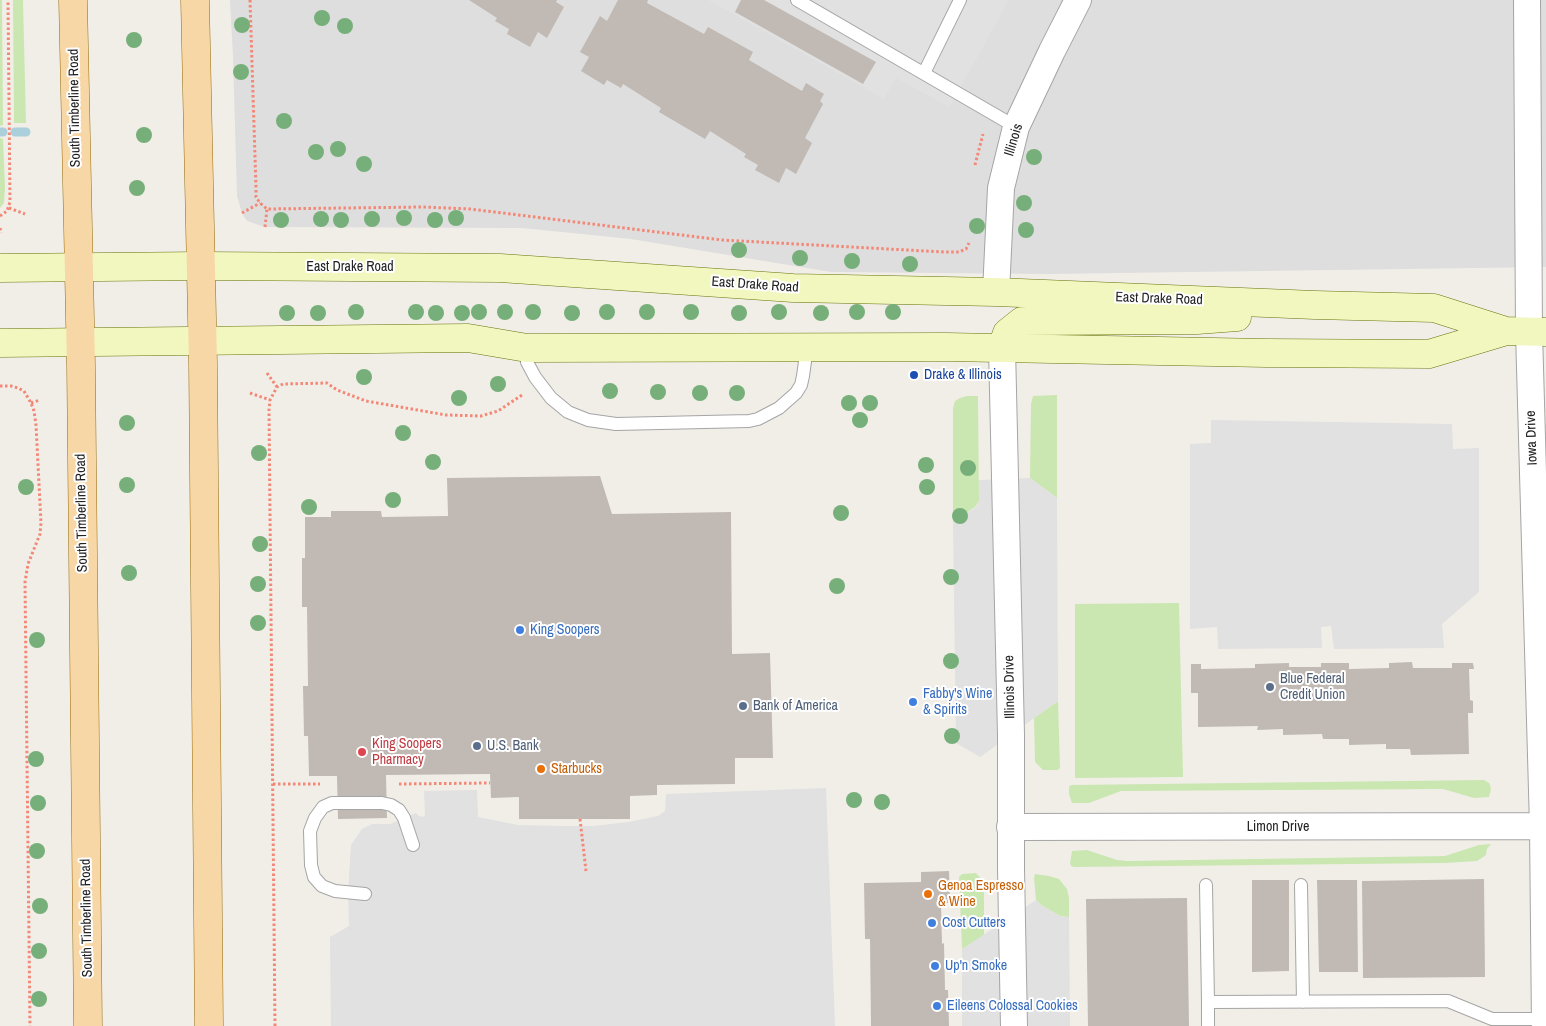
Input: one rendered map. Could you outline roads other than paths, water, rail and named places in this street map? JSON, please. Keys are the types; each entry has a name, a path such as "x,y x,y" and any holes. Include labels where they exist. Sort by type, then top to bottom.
{"main road":[{"name":"South Timberline Road","path":"73,0 79,268 88,1026"},
{"path":"195,0 203,340 209,1026"},
{"name":"East Drake Road","path":"0,268 201,266 500,268 793,288 996,292 1315,306 1434,308 1527,332"},
{"path":"1002,348 1007,333 1022,321 1196,320 1268,315 1315,306"},
{"path":"0,343 468,338 527,348 1002,348 1429,354 1527,332"}],"street":[{"name":"Illinois","path":"996,292 1001,188 1016,127 1078,0"},
{"name":"Iowa Drive","path":"1527,0 1527,332 1544,826 1544,1023"},
{"name":"Illinois Drive","path":"1002,348 1011,735 1010,828 1014,1026"},
{"name":"Limon Drive","path":"1010,828 1544,826"}],"lane":[{"path":"796,0 1016,127"},
{"path":"924,73 960,0"},
{"path":"527,348 527,362 535,377 551,398 568,412 588,420 616,424 749,421 758,419 779,408 796,393 801,385 807,347"},
{"path":"365,894 335,891 322,886 314,877 311,865 310,831 315,818 323,807 332,803 382,803 391,805 399,810 404,818 413,845"},
{"path":"1206,885 1208,1026"},
{"path":"1301,885 1303,1002"},
{"path":"1208,1002 1448,1001 1492,1019 1544,1023"}],"waterway":[{"path":"15,132 26,132"}],"place":[{"name":"Drake & Illinois","path":"914,375"},
{"name":"King Soopers","path":"520,630"},
{"name":"Blue Federal Credit Union","path":"1270,687"},
{"name":"Fabby's Wine & Spirits","path":"913,702"},
{"name":"Bank of America","path":"743,706"},
{"name":"U.S. Bank","path":"477,746"},
{"name":"King Soopers Pharmacy","path":"362,752"},
{"name":"Starbucks","path":"541,769"},
{"name":"Genoa Espresso & Wine","path":"928,894"},
{"name":"Cost Cutters","path":"932,923"},
{"name":"Up'n Smoke","path":"935,966"},
{"name":"Eileens Colossal Cookies","path":"937,1006"}]}
